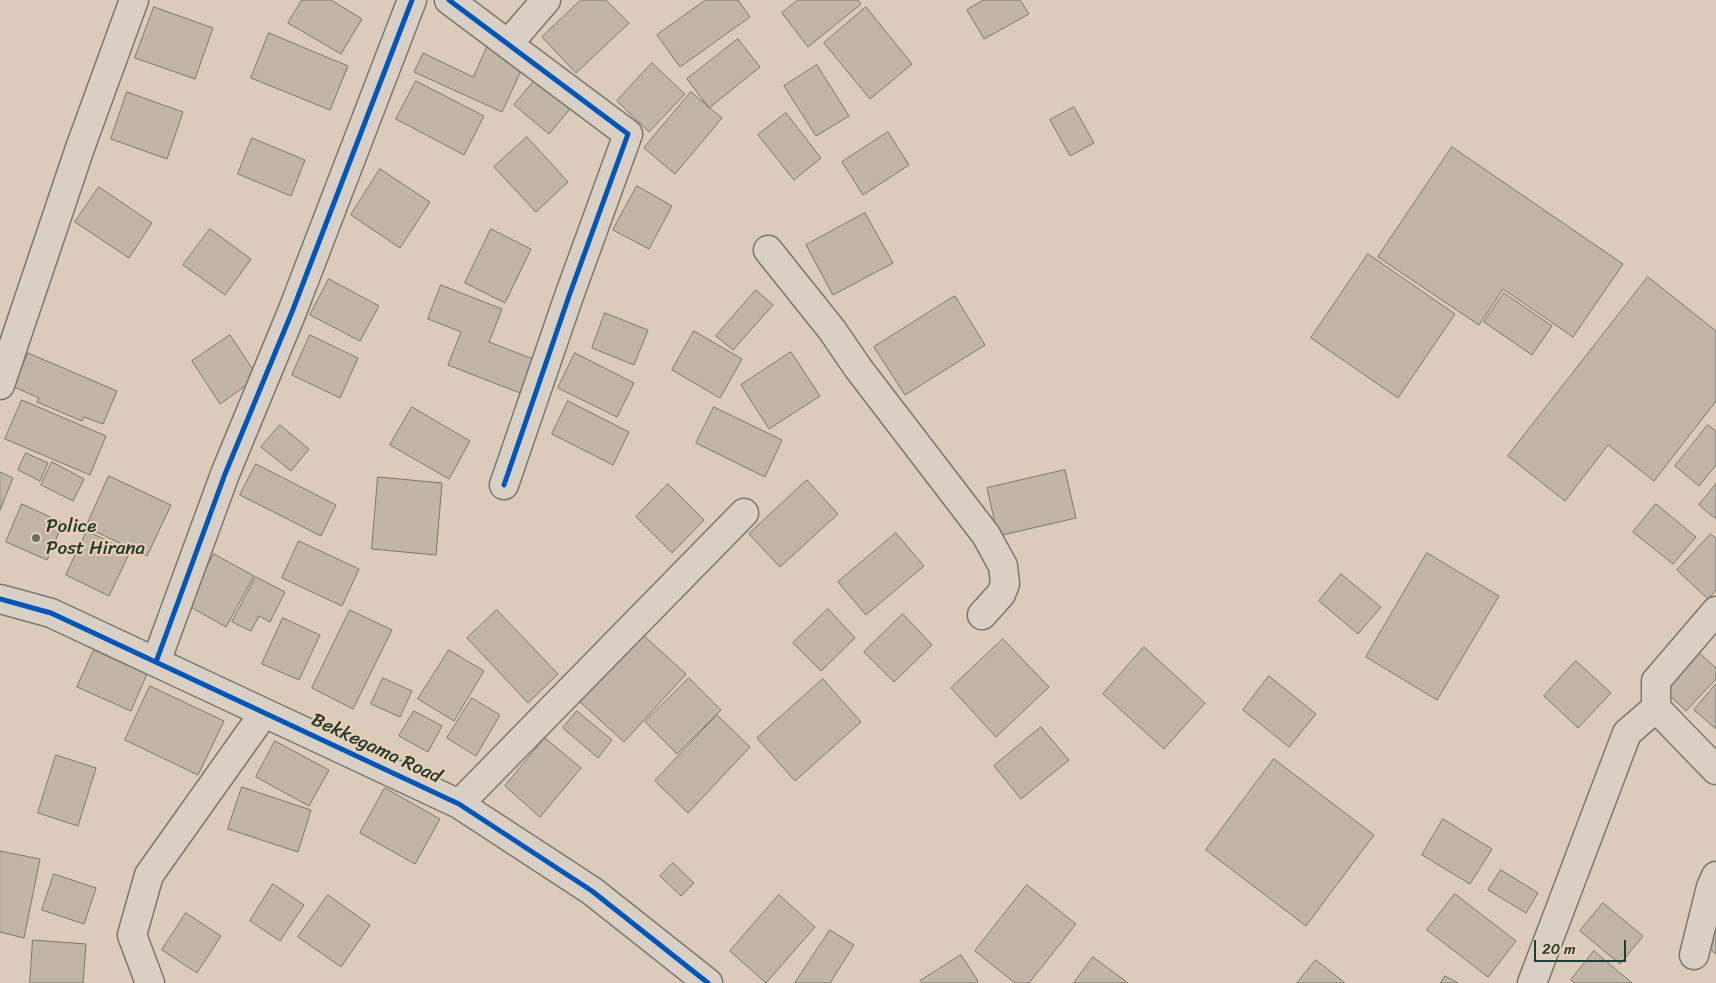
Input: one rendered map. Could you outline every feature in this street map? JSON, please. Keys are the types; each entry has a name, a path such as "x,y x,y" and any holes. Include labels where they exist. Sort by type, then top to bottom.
{"street":[{"path":"0,385 80,148 134,0"},
{"path":"156,662 225,474 292,312 412,0"},
{"path":"449,0 628,134 569,296 504,485"},
{"path":"508,44 546,0"},
{"path":"768,250 832,330 858,368 986,535 1003,566 1005,584 1001,594 982,615"},
{"path":"460,804 744,513"},
{"name":"Bekkegama Road","path":"0,599 51,613 460,804 592,891 708,983"},
{"path":"1716,611 1656,681 1656,708 1716,770"},
{"path":"1532,983 1627,733 1656,708"},
{"path":"150,983 132,935 148,875 264,713"},
{"path":"1694,955 1711,887 1716,876"}],"building":[{"path":"302,0 331,0 362,19 341,54 288,23"},
{"path":"581,0 606,0 629,23 576,73 542,37"},
{"path":"706,0 738,0 750,17 680,67 657,35"},
{"path":"798,0 858,0 861,4 808,47 782,13"},
{"path":"984,0 1020,0 1029,14 984,39 967,10"},
{"path":"154,7 213,28 195,79 135,58"},
{"path":"866,7 912,64 870,99 824,43"},
{"path":"269,33 348,66 330,110 251,78"},
{"path":"738,39 760,67 709,108 687,79"},
{"path":"488,45 525,62 502,112 414,72 423,53 473,77"},
{"path":"652,63 685,94 649,132 617,101"},
{"path":"817,65 849,116 816,136 784,86"},
{"path":"540,74 575,103 549,134 514,105"},
{"path":"416,81 484,116 464,155 396,119"},
{"path":"127,92 183,112 167,159 111,139"},
{"path":"691,92 722,118 675,174 644,148"},
{"path":"1074,107 1094,143 1070,156 1050,120"},
{"path":"786,113 821,158 794,180 758,135"},
{"path":"888,132 909,165 863,195 842,162"},
{"path":"527,137 568,182 536,212 494,167"},
{"path":"252,138 305,160 291,196 238,174"},
{"path":"1452,147 1623,264 1573,337 1503,289 1479,325 1378,257"},
{"path":"380,169 430,202 400,248 351,215"},
{"path":"637,186 672,206 649,249 613,230"},
{"path":"99,187 152,223 129,258 75,222"},
{"path":"865,213 893,263 833,295 806,245"},
{"path":"210,229 251,259 225,295 183,265"},
{"path":"491,229 531,249 505,303 465,283"},
{"path":"1368,254 1455,314 1398,398 1311,338"},
{"path":"1648,277 1716,331 1716,401 1654,481 1608,445 1565,501 1508,456"},
{"path":"329,279 379,306 360,341 310,315"},
{"path":"441,285 502,309 489,342 533,359 520,393 448,365 461,332 428,319"},
{"path":"756,290 773,305 733,350 716,336"},
{"path":"1504,293 1552,326 1532,355 1484,322"},
{"path":"955,296 985,345 905,395 874,347"},
{"path":"605,313 648,330 634,365 592,348"},
{"path":"694,331 742,359 720,398 672,370"},
{"path":"230,335 258,377 220,404 192,361"},
{"path":"310,335 358,358 340,398 292,375"},
{"path":"791,352 820,396 769,429 741,385"},
{"path":"28,353 117,391 103,424 84,417 82,421 37,402 39,398 14,387"},
{"path":"575,353 634,383 617,417 558,388"},
{"path":"22,400 106,436 90,475 5,439"},
{"path":"568,401 629,432 613,465 552,434"},
{"path":"412,407 470,441 449,479 390,445"},
{"path":"714,407 782,440 765,477 696,443"},
{"path":"280,425 309,449 291,471 261,447"},
{"path":"1708,425 1716,431 1716,465 1699,486 1675,466"},
{"path":"26,453 48,463 40,481 18,470"},
{"path":"52,462 84,479 73,501 41,485"},
{"path":"256,464 336,505 321,536 240,495"},
{"path":"1065,470 1076,518 998,536 987,488"},
{"path":"0,472 13,478 0,510"},
{"path":"109,476 171,505 147,556 86,527"},
{"path":"378,477 442,483 436,555 372,549"},
{"path":"807,480 838,514 780,567 749,534"},
{"path":"668,484 704,520 672,553 636,517"},
{"path":"1716,484 1716,519 1699,505"},
{"path":"22,504 63,523 47,560 6,542"},
{"path":"1656,504 1696,537 1673,564 1633,532"},
{"path":"87,531 130,552 109,596 66,575"},
{"path":"896,533 924,566 866,615 838,582"},
{"path":"1711,534 1716,539 1716,590 1708,599 1677,570"},
{"path":"299,541 359,569 342,606 282,578"},
{"path":"1427,553 1499,596 1437,700 1366,657"},
{"path":"214,554 254,576 226,627 187,605"},
{"path":"1341,574 1381,607 1358,634 1319,601"},
{"path":"256,577 285,592 270,622 259,616 251,631 232,622"},
{"path":"828,609 855,638 821,671 793,643"},
{"path":"350,610 392,630 353,709 312,688"},
{"path":"497,610 558,674 528,703 467,638"},
{"path":"903,614 932,645 894,682 864,652"},
{"path":"283,618 320,635 299,680 262,664"},
{"path":"642,634 686,674 624,742 580,702"},
{"path":"1003,639 1049,687 996,737 951,688"},
{"path":"1144,647 1205,703 1164,749 1103,694"},
{"path":"1695,649 1716,668 1716,679 1686,711 1660,686"},
{"path":"94,650 147,674 131,711 77,687"},
{"path":"449,650 484,671 454,721 418,699"},
{"path":"1576,661 1611,693 1578,728 1544,696"},
{"path":"1269,676 1316,714 1289,747 1243,710"},
{"path":"383,678 412,691 400,717 371,704"},
{"path":"689,678 721,710 677,754 645,722"},
{"path":"823,679 861,722 795,781 757,738"},
{"path":"1716,684 1716,729 1694,710"},
{"path":"150,686 224,721 198,775 125,740"},
{"path":"472,698 500,715 476,756 447,738"},
{"path":"414,711 442,726 428,752 399,736"},
{"path":"577,711 612,740 598,758 563,728"},
{"path":"717,715 750,747 688,813 655,781"},
{"path":"1041,727 1069,760 1021,799 994,766"},
{"path":"545,738 581,768 540,817 505,786"},
{"path":"275,741 329,770 309,806 256,777"},
{"path":"56,755 96,768 78,826 38,813"},
{"path":"1274,759 1374,835 1306,926 1206,850"},
{"path":"242,787 311,810 298,852 228,829"},
{"path":"385,788 440,819 415,864 360,833"},
{"path":"1443,819 1492,849 1470,884 1422,855"},
{"path":"0,851 40,859 24,938 0,932"},
{"path":"673,863 694,883 681,896 660,876"},
{"path":"1501,870 1538,893 1526,913 1488,890"},
{"path":"54,874 96,888 84,924 42,910"},
{"path":"273,884 304,905 280,941 250,921"},
{"path":"1027,885 1076,924 1029,983 1015,983 975,951"},
{"path":"1455,894 1516,941 1488,977 1427,930"},
{"path":"328,895 370,925 341,967 298,937"},
{"path":"779,895 815,927 766,983 730,951"},
{"path":"1603,903 1643,936 1620,964 1580,931"},
{"path":"186,913 221,936 197,973 162,950"},
{"path":"1716,929 1716,954 1704,944"},
{"path":"830,930 854,945 830,983 795,983"},
{"path":"33,940 86,944 83,983 30,983"},
{"path":"1594,951 1632,983 1575,983 1571,980"},
{"path":"961,955 978,981 976,983 922,983 920,981"},
{"path":"1093,957 1128,983 1074,983"},
{"path":"1316,960 1345,983 1297,983"},
{"path":"1445,976 1458,983 1441,983"}],"cycle path":[{"path":"156,662 225,474 292,312 412,0"},
{"path":"449,0 628,134 569,296 504,485"},
{"path":"0,599 51,613 459,804 592,891 708,983"}],"place":[{"name":"Police Post Hirana","path":"36,538"}]}
